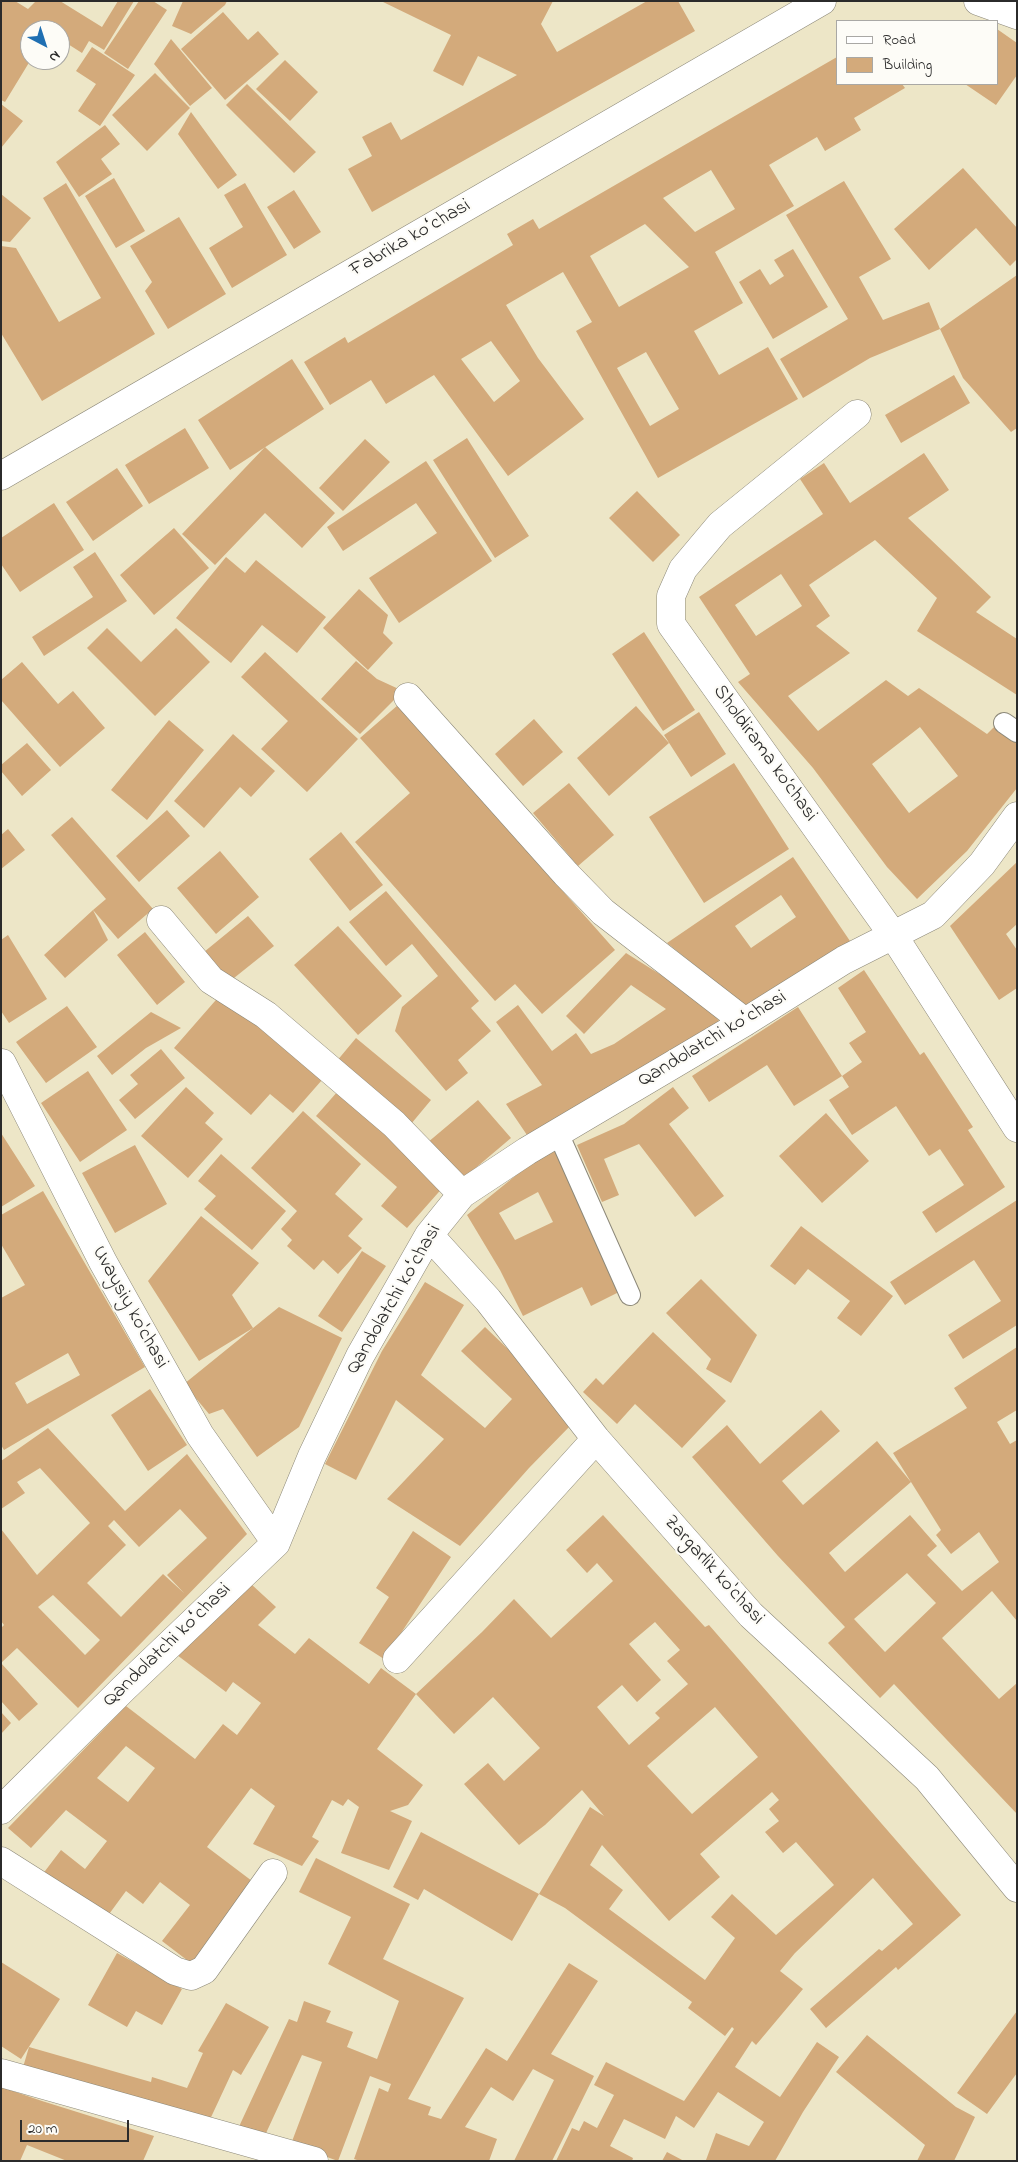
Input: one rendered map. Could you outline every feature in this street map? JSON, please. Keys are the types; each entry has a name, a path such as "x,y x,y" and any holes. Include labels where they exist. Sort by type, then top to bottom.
{"street":[{"name":"Fabrika koʻchasi","path":"1,476 822,1"},
{"path":"978,1 1017,15"},
{"name":"Sholdirama ko‘chasi","path":"857,414 720,525 683,569 671,596 671,624 893,935 1017,1128"},
{"path":"408,697 566,874 603,912 745,1022"},
{"name":"Qandolatchi koʻchasi","path":"1,1810 122,1689 276,1543 312,1456 360,1356 429,1235 462,1194 558,1133 745,1022 844,960 934,915 982,864 1017,816"},
{"path":"161,920 211,980 266,1015 394,1124 462,1194"},
{"name":"Uvaysiy ko'chasi","path":"2,1063 103,1262 200,1435 276,1543"},
{"name":"Zargarlik ko'chasi","path":"429,1235 488,1300 596,1439 751,1615 927,1778 1017,1888"},
{"path":"397,1658 596,1439"},
{"path":"1,1860 175,1971 191,1976 204,1970 273,1873"},
{"path":"1,2074 314,2161"}],"lane":[{"path":"558,1133 630,1295"}],"building":[{"path":"1,1 15,1 28,9 36,1 60,1 102,27 118,1 134,1 104,50 89,41 82,53 70,45 70,20 20,20 20,70 25,70 5,102 1,100"},
{"path":"139,1 153,1 167,10 128,69 104,53"},
{"path":"183,1 227,1 225,5 191,34 172,26"},
{"path":"381,1 553,1 541,24 557,52 647,1 678,1 695,31 372,212 348,169 372,156 362,137 391,122 401,140 517,75 478,56 463,86 433,71 451,35"},
{"path":"223,12 248,40 258,31 279,54 225,100 181,49"},
{"path":"998,30 1017,43 1017,75 996,105 966,85 998,85"},
{"path":"171,39 212,88 190,106 154,64"},
{"path":"92,47 135,75 100,126 78,111 96,84 76,71"},
{"path":"836,58 836,85 903,85 905,88 854,118 861,130 825,151 817,137 769,165 794,206 715,252 743,303 694,331 719,375 768,347 798,399 658,478 576,331 592,322 563,272 506,305 538,358 584,419 508,476 434,375 386,404 371,380 330,405 304,362 345,337 348,343 513,245 507,234 533,219 539,229","holes":["711,170 735,209 695,232 663,198","645,224 689,267 619,307 590,256","491,341 520,381 494,402 461,359","646,352 679,409 650,426 617,368"]},
{"path":"285,60 318,92 290,121 256,89"},
{"path":"155,73 190,108 147,151 112,115"},
{"path":"247,84 316,152 294,173 226,105"},
{"path":"1,104 23,121 1,148"},
{"path":"191,112 237,175 218,189 178,134"},
{"path":"105,125 120,144 101,159 112,174 79,197 56,162"},
{"path":"963,168 1017,228 1017,259 1010,266 976,228 929,270 894,229"},
{"path":"114,178 145,231 116,248 85,196"},
{"path":"844,181 891,259 859,277 883,320 929,302 940,329 870,358 803,398 780,359 848,319 786,215"},
{"path":"66,183 155,334 42,401 1,333 1,246 16,248 59,322 101,298 43,198"},
{"path":"245,183 287,255 232,288 209,248 243,227 224,195"},
{"path":"294,190 321,232 294,249 267,207"},
{"path":"1,194 31,218 10,242 1,241"},
{"path":"179,217 226,294 168,329 145,291 152,282 130,246"},
{"path":"793,249 828,307 773,339 739,282 760,269 770,285 784,276 774,260"},
{"path":"1017,275 1017,428 1011,432 963,378 940,329"},
{"path":"292,359 324,409 230,470 198,420"},
{"path":"954,375 970,403 901,443 885,415"},
{"path":"185,428 209,468 149,504 125,465"},
{"path":"467,438 529,536 495,558 433,460"},
{"path":"365,439 390,462 343,511 319,488"},
{"path":"265,447 335,513 302,548 265,513 215,565 182,534"},
{"path":"924,453 949,490 908,518 991,597 976,612 1017,639 1017,695 917,631 937,598 875,540 809,585 830,616 816,626 850,653 788,696 818,731 886,680 908,696 919,688 987,734 996,725 1017,742 1017,788 967,851 917,899 887,867 813,768 738,682 750,674 699,597 823,514 800,479 824,463 850,503","holes":["781,574 802,606 756,636 735,605","920,727 958,776 909,813 872,764"]},
{"path":"426,461 492,561 399,623 369,578 437,533 416,503 343,551 327,527"},
{"path":"117,468 143,506 93,541 66,502"},
{"path":"637,491 680,535 653,562 609,518"},
{"path":"54,503 84,550 20,592 1,564 1,538"},
{"path":"174,528 209,568 154,615 120,575"},
{"path":"95,552 127,601 44,656 32,637 93,597 73,567"},
{"path":"226,557 245,573 256,560 326,617 297,653 262,625 231,663 176,618"},
{"path":"359,589 388,615 383,633 393,643 368,670 323,628"},
{"path":"107,628 141,662 176,628 210,662 155,716 87,648"},
{"path":"644,632 695,710 663,731 612,654"},
{"path":"265,652 358,739 307,792 261,749 288,721 241,677"},
{"path":"356,661 377,679 403,691 360,734 321,699"},
{"path":"22,662 58,704 73,691 105,728 60,767 1,700 1,680"},
{"path":"398,705 615,950 542,1014 515,984 495,1001 355,842 410,793 360,738"},
{"path":"636,706 669,743 609,796 577,758"},
{"path":"699,712 726,754 691,777 664,735"},
{"path":"534,719 563,752 523,786 495,754"},
{"path":"169,720 204,750 147,820 111,790"},
{"path":"233,734 275,771 251,797 240,787 204,828 174,801"},
{"path":"27,743 51,770 22,796 1,771 1,765"},
{"path":"734,763 789,849 704,903 649,817"},
{"path":"569,783 614,835 578,866 533,813"},
{"path":"167,810 190,836 139,882 116,856"},
{"path":"72,817 153,909 118,939 93,910 106,899 51,835"},
{"path":"8,829 25,850 1,869 1,835"},
{"path":"341,832 383,885 350,911 309,859"},
{"path":"220,851 259,897 216,934 177,888"},
{"path":"793,857 850,941 749,1009 667,943","holes":["781,895 796,917 751,948 735,926"]},
{"path":"1017,862 1017,924 1006,934 1017,950 1017,988 999,1000 950,926"},
{"path":"386,891 479,1001 471,1008 491,1031 458,1060 468,1073 446,1091 395,1031 402,1007 438,976 412,944 386,966 349,922"},
{"path":"93,910 108,940 65,978 44,955"},
{"path":"248,916 274,946 229,982 204,952"},
{"path":"338,926 402,996 358,1035 294,965"},
{"path":"145,932 185,982 157,1005 117,955"},
{"path":"8,935 47,999 9,1023 1,1011 1,940"},
{"path":"626,953 706,1003 719,1021 634,1082 527,1135 506,1104 542,1085 496,1022 518,1005 552,1051 576,1033 591,1054 614,1044 666,1009 631,985 584,1034 566,1016"},
{"path":"864,970 920,1055 924,1052 973,1127 968,1130 1005,1187 936,1233 922,1212 964,1185 940,1149 929,1156 896,1106 852,1135 829,1100 849,1087 842,1076 862,1062 849,1043 866,1032 838,988"},
{"path":"222,993 322,1080 293,1113 270,1094 251,1115 174,1048"},
{"path":"67,1006 97,1047 46,1083 16,1042"},
{"path":"798,1007 842,1076 794,1106 767,1065 709,1102 692,1076"},
{"path":"151,1012 181,1028 146,1048 112,1075 97,1056"},
{"path":"356,1038 431,1100 411,1124 336,1062"},
{"path":"161,1049 185,1078 135,1119 119,1100 138,1084 130,1075"},
{"path":"88,1071 127,1130 80,1162 41,1103"},
{"path":"186,1087 214,1113 205,1123 223,1139 188,1178 141,1136"},
{"path":"673,1087 689,1108 669,1124 724,1196 695,1217 639,1144 604,1159 619,1195 602,1202 577,1145 624,1124"},
{"path":"338,1091 445,1185 407,1228 381,1206 397,1187 316,1116"},
{"path":"478,1100 511,1138 459,1182 427,1143"},
{"path":"303,1111 361,1164 335,1194 363,1219 348,1236 362,1248 338,1274 323,1260 314,1270 287,1246 292,1240 281,1229 297,1211 251,1168"},
{"path":"826,1113 869,1161 822,1203 779,1156"},
{"path":"1,1133 35,1186 1,1207"},
{"path":"135,1145 167,1204 115,1233 82,1173"},
{"path":"555,1151 623,1290 591,1306 582,1287 523,1316 500,1270 467,1215 530,1164","holes":["538,1192 553,1222 515,1240 499,1213"]},
{"path":"221,1154 286,1211 252,1250 204,1209 216,1196 198,1181"},
{"path":"43,1191 145,1367 4,1450 1,1445 1,1298 25,1285 1,1244 1,1215","holes":["68,1353 80,1375 27,1404 15,1383"]},
{"path":"1017,1200 1017,1325 963,1359 948,1335 1001,1301 974,1260 905,1305 890,1282"},
{"path":"201,1216 259,1263 232,1295 253,1328 199,1361 148,1281"},
{"path":"801,1226 893,1296 861,1336 837,1318 850,1301 808,1269 795,1285 770,1266"},
{"path":"362,1251 386,1266 342,1332 318,1316"},
{"path":"701,1279 757,1335 731,1383 706,1369 711,1359 666,1313"},
{"path":"425,1282 464,1305 421,1375 485,1428 512,1399 461,1351 485,1327 536,1376 571,1425 529,1468 460,1546 387,1499 444,1439 396,1400 356,1480 325,1464 382,1351"},
{"path":"279,1307 342,1338 299,1427 257,1457 223,1409 209,1414 184,1384"},
{"path":"653,1332 726,1401 682,1448 635,1404 617,1424 583,1392 596,1378 603,1385"},
{"path":"1017,1347 1017,1410 997,1422 1010,1444 1017,1440 1017,1621 992,1591 942,1638 999,1699 1017,1683 1017,1814 894,1684 880,1698 828,1643 845,1627 778,1556 692,1457 727,1425 760,1464 821,1410 840,1431 782,1481 803,1505 877,1441 911,1482 893,1453 967,1408 954,1388","holes":["911,1482 941,1530 936,1535 951,1554 979,1532 999,1562 962,1591 927,1555 937,1546 910,1515 845,1572 829,1553","907,1573 936,1603 885,1652 854,1619"]},
{"path":"150,1389 187,1445 148,1471 111,1415"},
{"path":"48,1428 125,1511 187,1454 247,1534 78,1708 17,1648 1,1663 1,1628 4,1625 1,1621 1,1529 37,1575 90,1523 40,1468 17,1482 25,1493 1,1509 1,1461","holes":["180,1509 207,1538 167,1575 184,1593 163,1574 121,1617 87,1583 126,1545 108,1526 114,1520 139,1547","53,1595 100,1640 85,1655 38,1607"]},
{"path":"603,1515 705,1627 709,1625 961,1915 898,1970 896,1967 826,2028 810,2009 879,1949 882,1951 913,1924 873,1878 795,1953 780,1971 803,1989 756,2045 752,2041 735,2067 780,2097 817,2042 839,2057 803,2112 775,2161 706,2160 716,2133 749,2146 764,2122 718,2092 694,2128 676,2116 665,2139 624,2119 610,2146 633,2158 632,2161 556,2161 572,2128 579,2131 584,2121 597,2128 614,2095 594,2085 606,2062 684,2101 734,2029 732,2027 725,2036 688,2008 692,2002 565,1908 539,1894 590,1807 604,1816 582,1790 545,1825 519,1845 464,1784 488,1763 504,1781 540,1748 493,1697 454,1734 416,1694 514,1599 551,1638 613,1581 597,1563 587,1573 566,1550","holes":["655,1622 680,1650 667,1661 688,1684 655,1713 660,1718 629,1745 597,1707 622,1685 637,1702 661,1680 629,1644","715,1707 758,1757 692,1814 647,1766","772,1792 779,1800 769,1809 779,1821 765,1832 783,1853 796,1842 834,1885 776,1935 732,1894 711,1917 735,1938 705,1980 609,1909 623,1890 590,1865 602,1845 669,1921 720,1877 700,1854"]},
{"path":"413,1531 451,1557 384,1659 359,1643 389,1597 376,1588"},
{"path":"251,1584 276,1607 258,1625 295,1654 309,1638 369,1684 381,1668 416,1694 377,1749 423,1785 408,1805 390,1811 412,1821 389,1870 341,1853 359,1807 348,1799 343,1806 332,1800 312,1837 319,1841 302,1866 253,1844 275,1806 251,1788 207,1847 252,1881 196,1967 162,1941 190,1905 160,1882 143,1904 126,1891 104,1921 42,1875 61,1850 85,1869 107,1841 66,1810 31,1848 8,1828 126,1706 195,1759 223,1724 237,1735 261,1703 233,1682 226,1692 177,1655","holes":["126,1746 155,1768 128,1802 97,1778"]},
{"path":"1,1663 38,1704 19,1721 1,1701"},
{"path":"1,1712 11,1723 1,1734"},
{"path":"421,1832 539,1894 512,1941 424,1889 418,1900 393,1887"},
{"path":"316,1858 410,1904 383,1959 464,1998 408,2099 431,2107 428,2115 441,2119 486,2048 507,2061 569,1963 598,1981 551,2054 594,2076 552,2161 514,2161 554,2080 533,2069 513,2101 491,2087 465,2127 497,2139 489,2161 360,2161 354,2159 379,2088 388,2092 391,2084 370,2076 338,2161 291,2144 322,2062 302,2055 261,2144 236,2133 289,2019 297,2022 304,2001 331,2011 326,2022 353,2032 347,2047 377,2059 399,2001 328,1964 351,1917 299,1892"},
{"path":"117,1953 182,1989 162,2025 136,2011 127,2027 88,2005"},
{"path":"1,1962 60,1999 21,2059 1,2046"},
{"path":"226,2003 269,2027 241,2075 233,2070 206,2128 21,2074 29,2047 151,2082 152,2077 187,2088 203,2053 198,2051"},
{"path":"1017,2011 1017,2073 987,2114 957,2093"},
{"path":"867,2035 956,2107 975,2117 954,2161 917,2161 925,2145 836,2072"},
{"path":"1,2087 154,2136 143,2161 67,2161 27,2145 20,2161 1,2161"},
{"path":"667,2152 684,2161 662,2161"}]}
